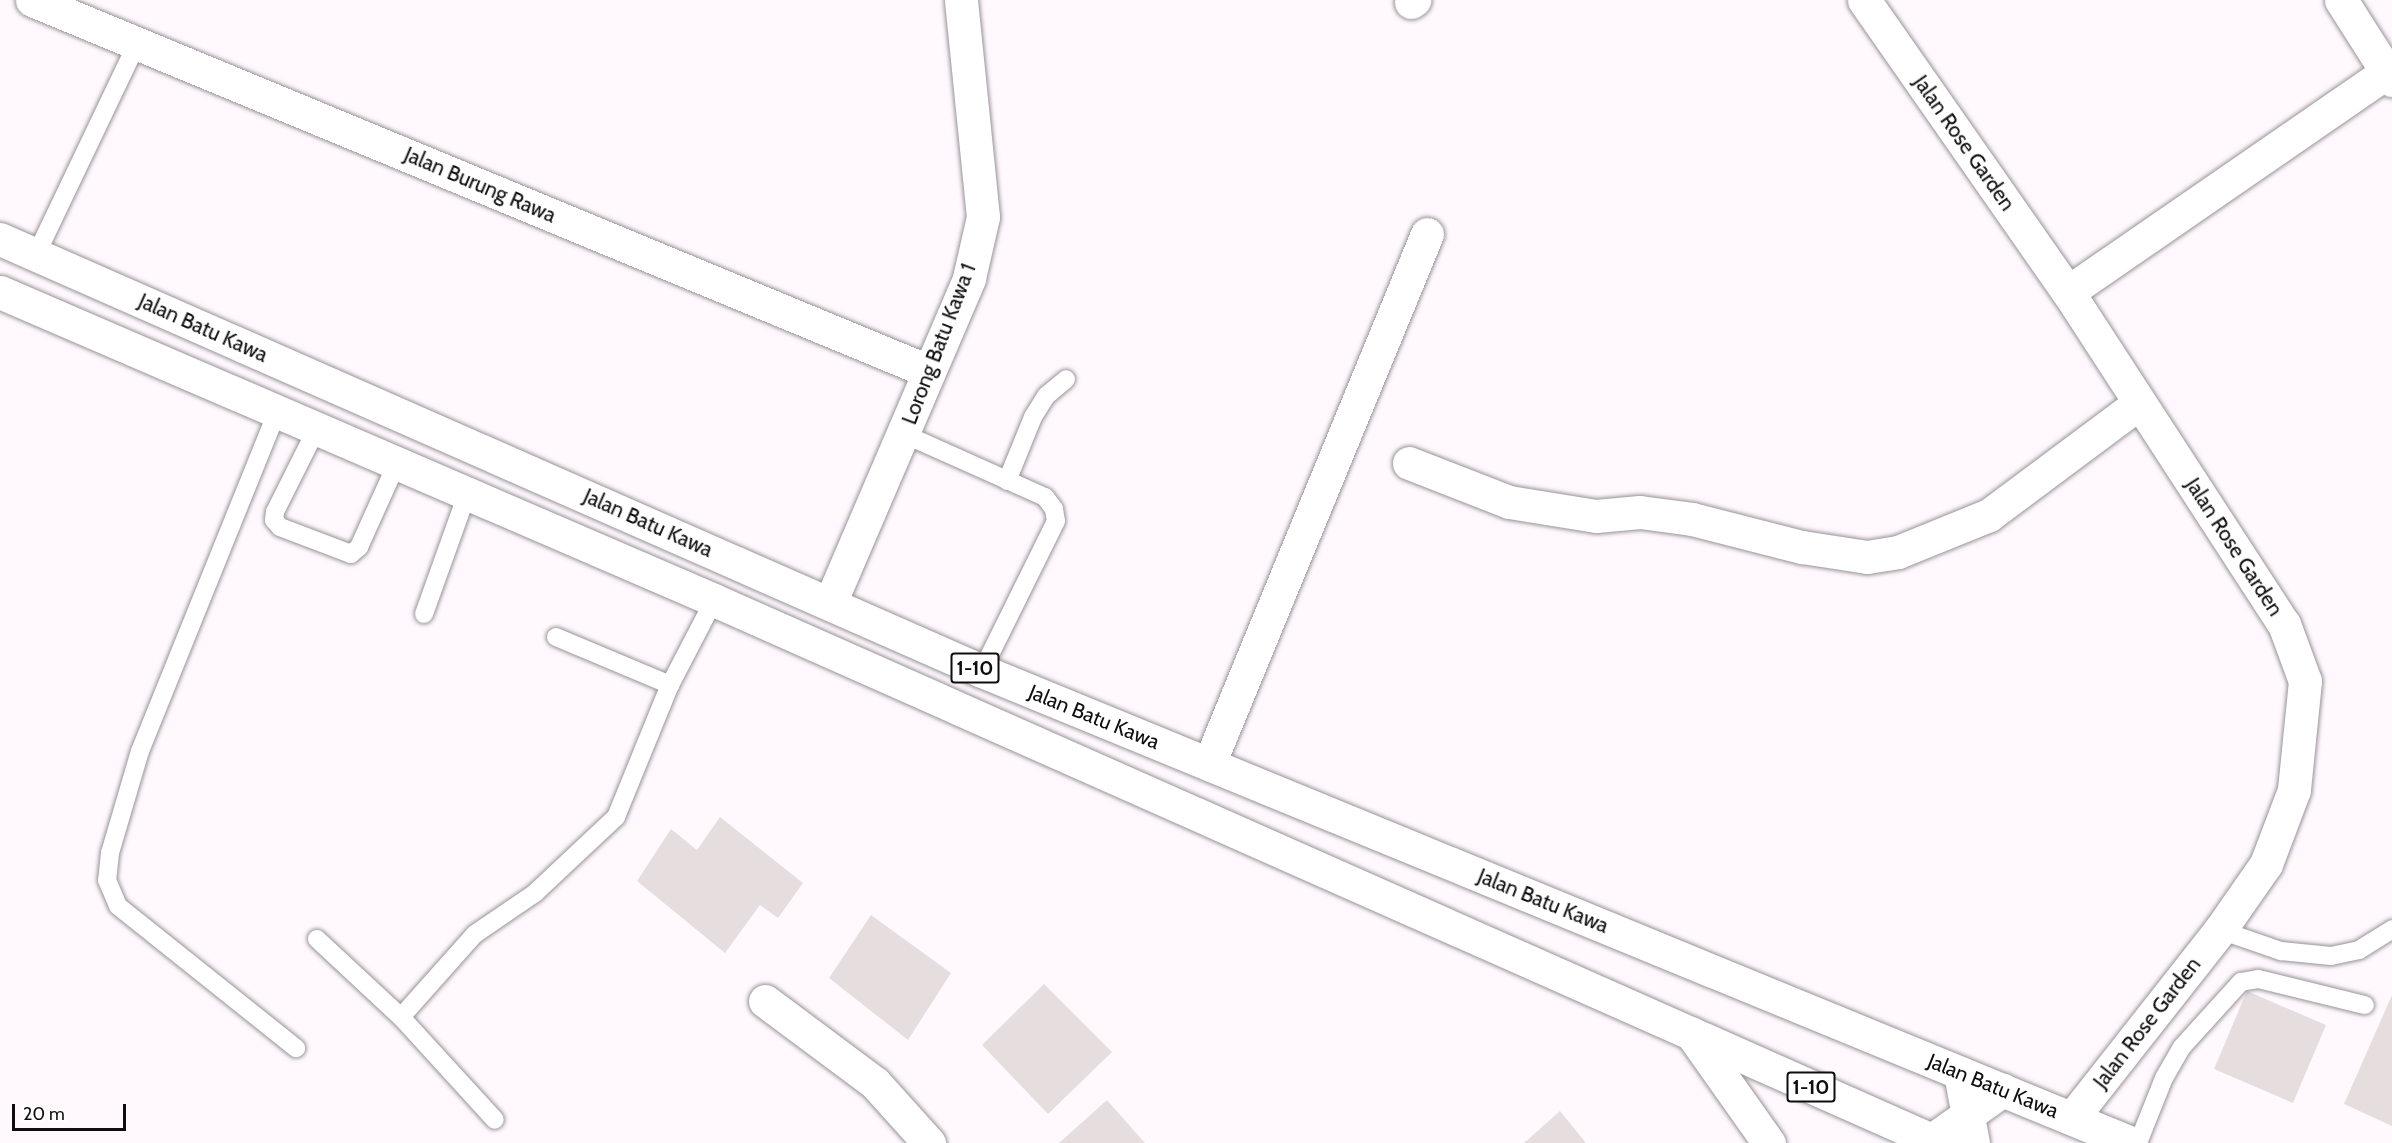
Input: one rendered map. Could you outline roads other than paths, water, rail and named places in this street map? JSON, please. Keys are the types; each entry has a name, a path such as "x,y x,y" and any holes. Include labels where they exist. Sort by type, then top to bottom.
{"main road":[{"name":"Jalan Burung Rawa","path":"32,0 928,371"},
{"name":"Lorong Batu Kawa 1","path":"830,603 969,278 983,217 961,0"},
{"name":"Jalan Rose Garden","path":"1864,0 2068,292 2284,624 2304,681 2294,790 2266,864 2220,930 2072,1118"},
{"path":"2068,292 2390,76 2341,0"},
{"path":"1209,764 1427,234"},
{"name":"Jalan Batu Kawa","path":"0,239 982,671 2131,1143"},
{"name":"1-10","path":"0,292 714,600 1933,1142"},
{"path":"1410,463 1509,502 1596,516 1640,512 1692,519 1802,547 1867,557 1898,552 1989,515 2139,403"},
{"path":"765,1002 832,1048 907,1114 929,1143"},
{"path":"1690,1033 1768,1143"},
{"path":"1960,1073 1971,1129"},
{"path":"1933,1142 1971,1129 2003,1090"}],"lane":[{"path":"36,255 137,42"},
{"path":"1007,481 1033,417 1046,396 1066,379"},
{"path":"277,412 140,750 110,853 107,880 118,906 296,1048"},
{"path":"317,428 275,512 274,520 279,527 351,554 358,547 397,463"},
{"path":"904,434 1044,497 1054,509 1056,521 982,671"},
{"path":"424,614 467,494"},
{"path":"401,1017 475,934 535,893 616,818 670,685 714,600"},
{"path":"556,637 670,685"},
{"path":"2220,930 2281,951 2331,956 2359,950 2392,929"},
{"path":"317,939 401,1017 495,1120"},
{"path":"2138,1143 2164,1078 2182,1047 2241,982 2258,979 2365,1005"}]}
